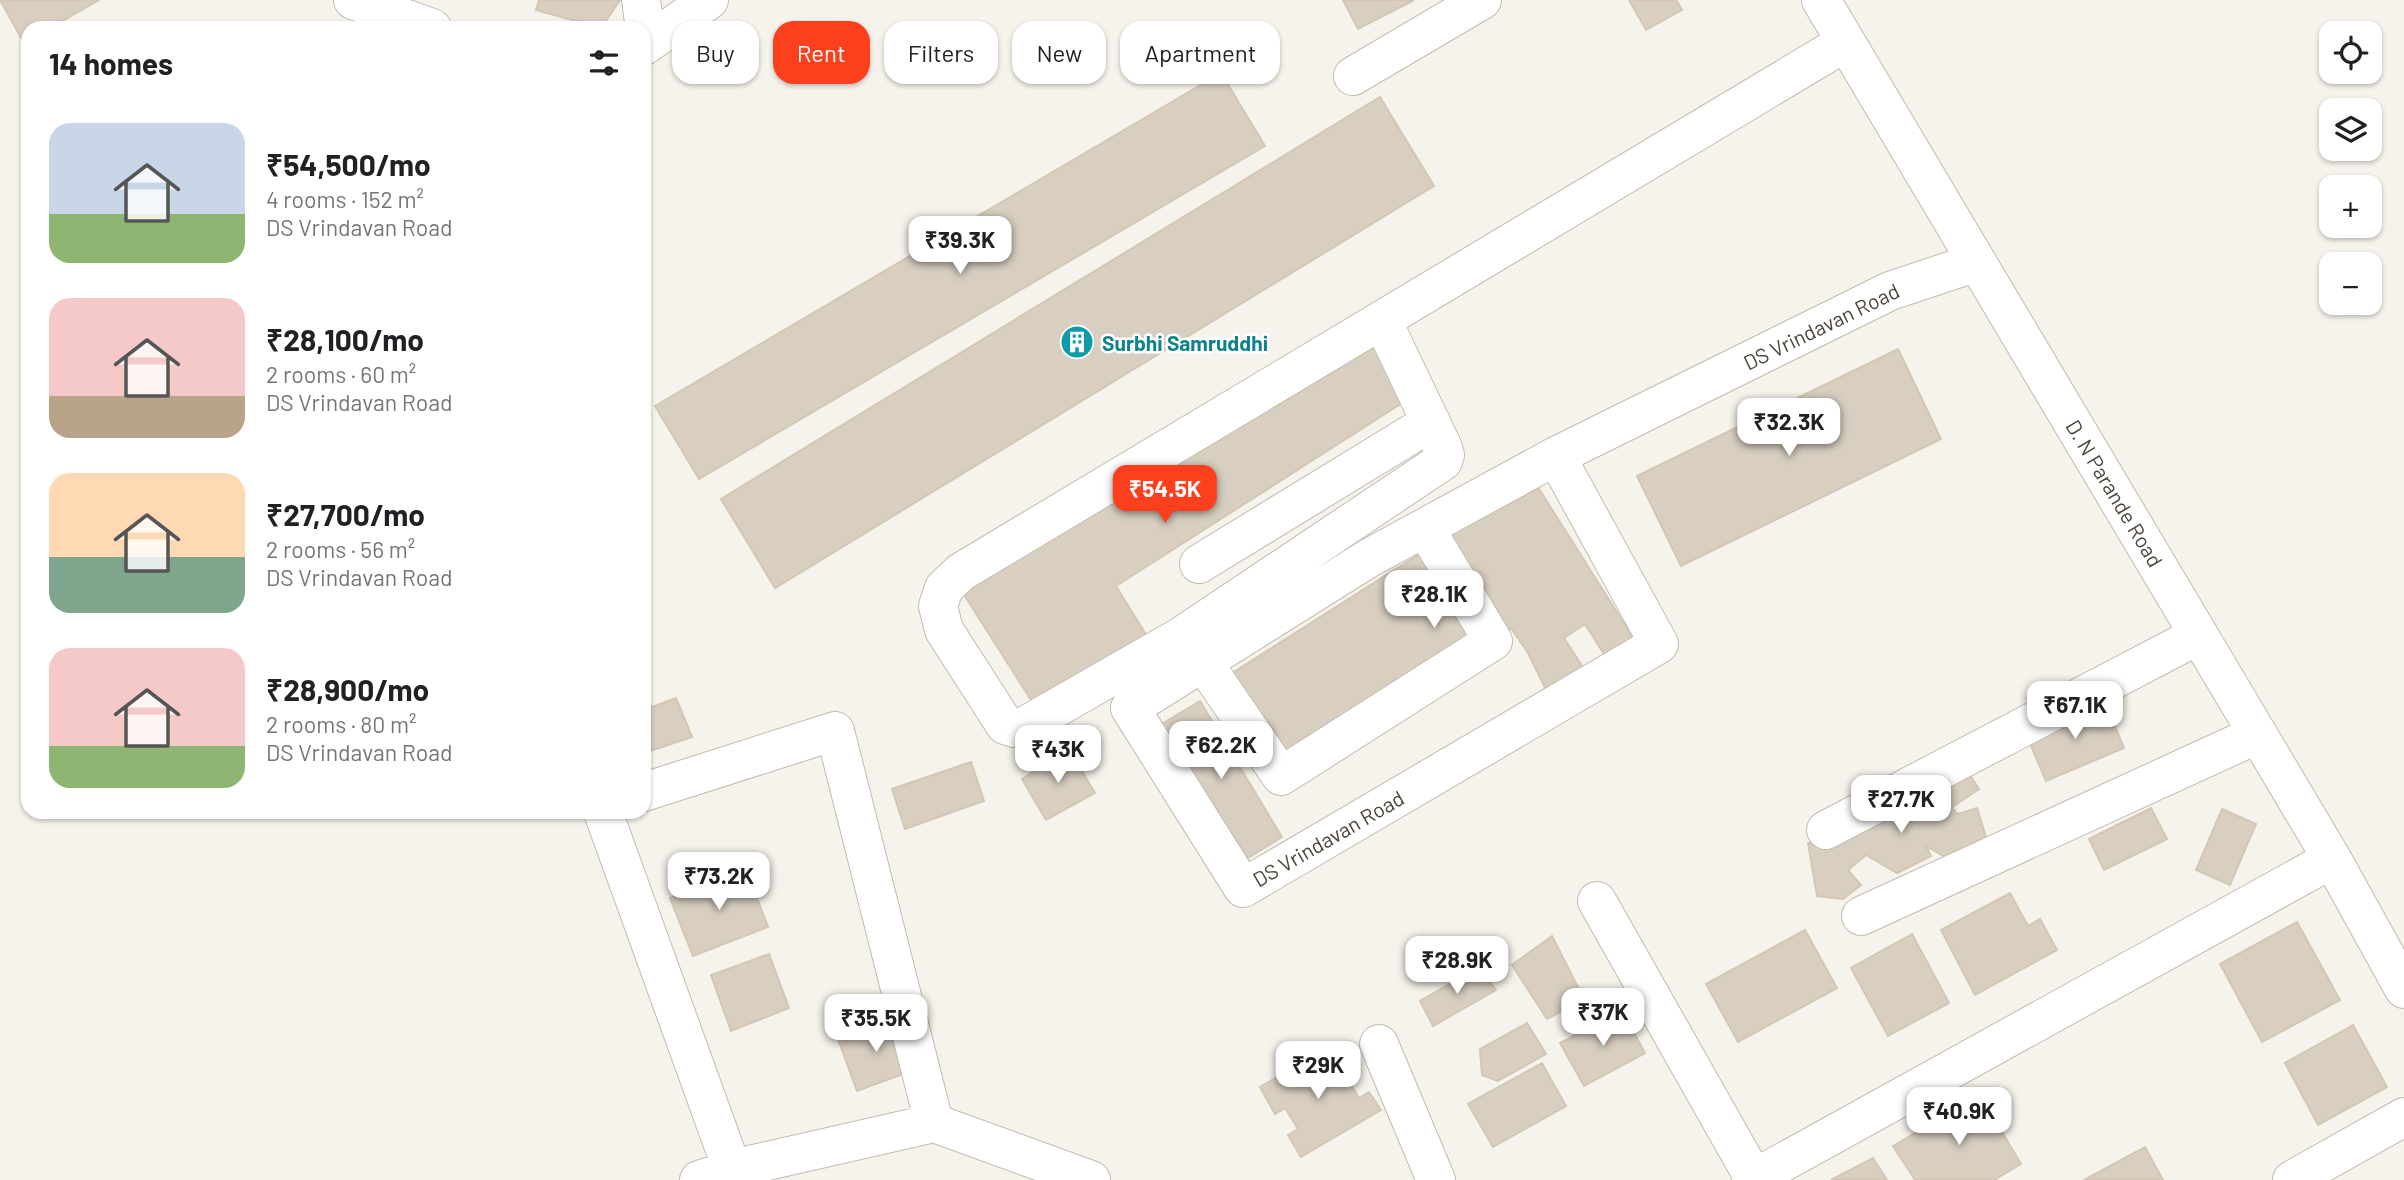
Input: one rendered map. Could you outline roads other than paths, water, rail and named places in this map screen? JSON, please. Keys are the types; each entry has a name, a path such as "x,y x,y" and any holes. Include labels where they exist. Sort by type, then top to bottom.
{"street":[{"path":"353,0 412,21"},
{"path":"641,0 643,21"},
{"path":"651,41 709,0"},
{"path":"1353,76 1482,0"},
{"name":"D. N Parande Road","path":"1821,0 2332,859 2404,989"},
{"path":"1382,320 1445,455 1437,467 1180,637 1023,727 1005,725 944,631 938,606 944,588 961,572 1846,42"},
{"name":"DS Vrindavan Road","path":"1556,456 1659,644 1242,888 1130,708 1369,558 1556,456 1890,291 1977,262"},
{"path":"1199,564 1431,422"},
{"path":"1203,662 1281,776 1493,641 1425,528"},
{"path":"1826,830 2199,635"},
{"path":"651,790 835,732 934,1123"},
{"path":"1861,916 2258,734"},
{"path":"605,819 716,1175 934,1123 1091,1180"},
{"path":"1597,901 1754,1179 2332,859"},
{"path":"1379,1044 1436,1180"},
{"path":"2291,1180 2404,1116"}],"place":[{"name":"Surbhi Samruddhi","path":"1077,342"}]}
